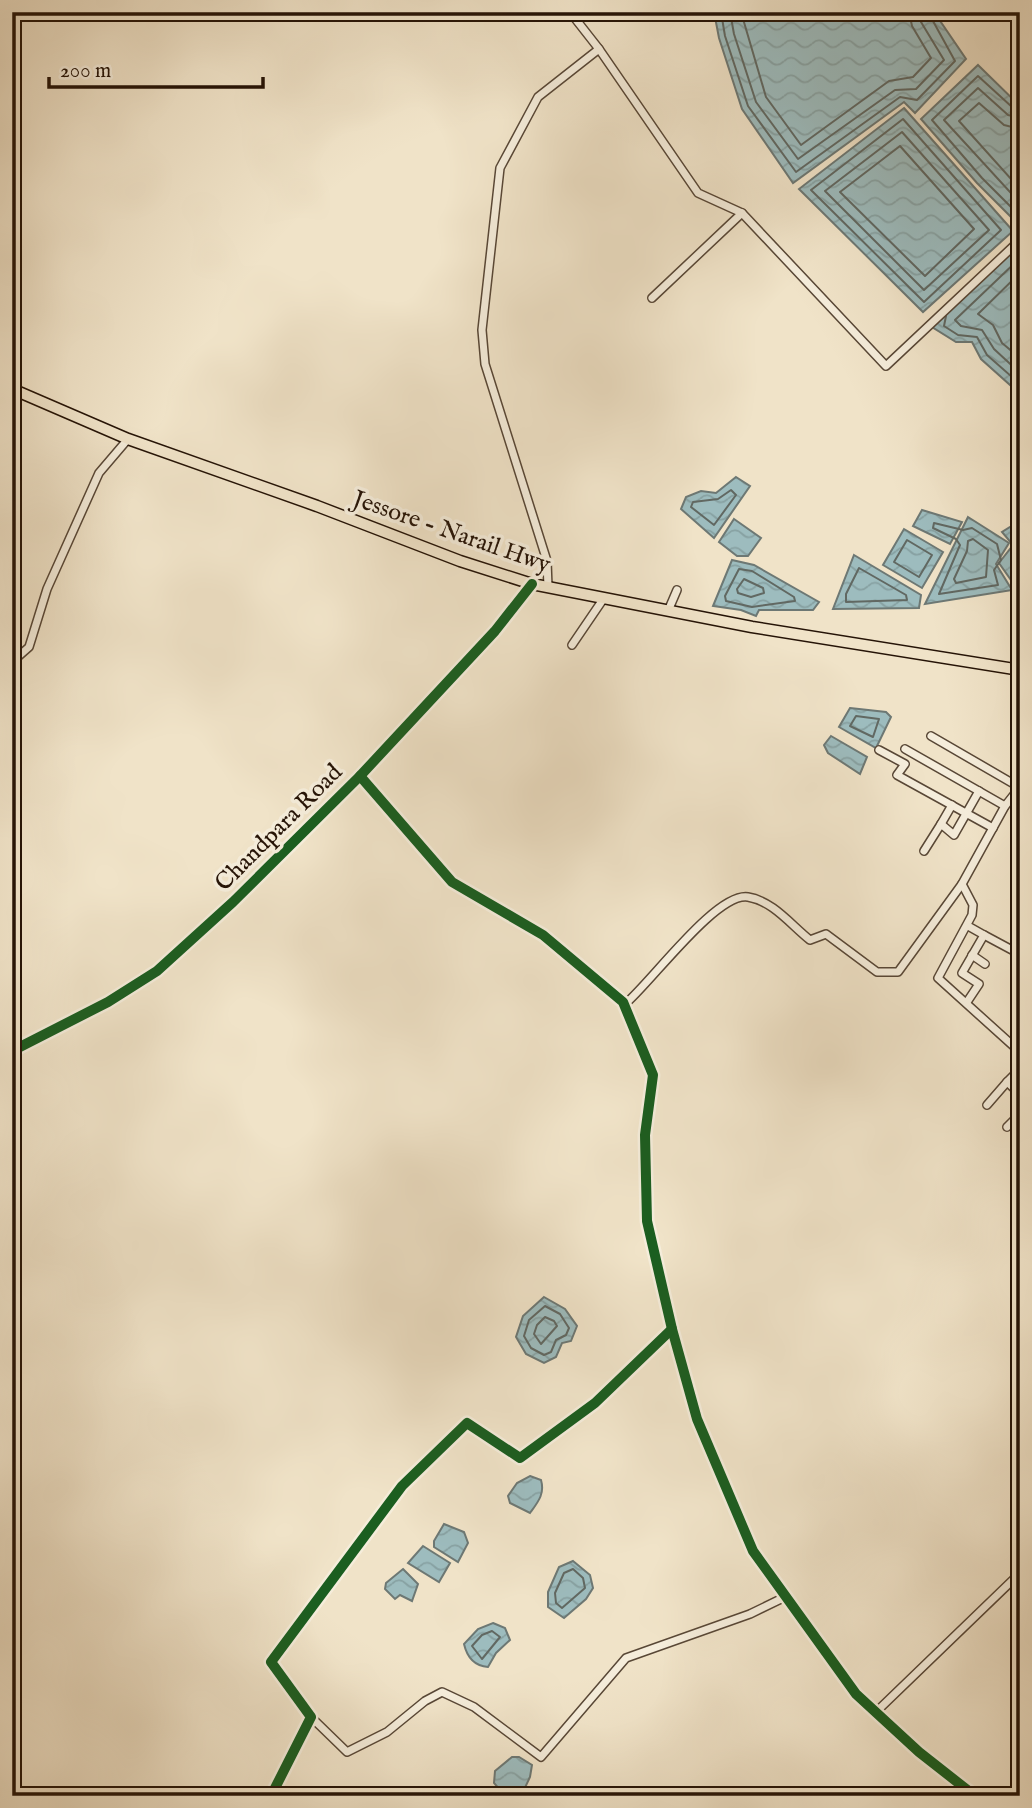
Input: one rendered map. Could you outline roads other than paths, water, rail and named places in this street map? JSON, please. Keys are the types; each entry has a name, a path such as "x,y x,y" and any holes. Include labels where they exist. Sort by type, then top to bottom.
{"highway":[{"name":"Jessore - Narail Hwy","path":"12,389 128,439 317,506 460,561 532,584 668,611 1020,670"}],"street":[{"path":"570,12 698,193 742,213 886,366 1020,240"},
{"path":"548,587 547,561 485,364 482,330 500,168 538,97 598,49"},
{"path":"652,298 742,213"},
{"path":"12,662 29,646 47,589 99,473 128,439"},
{"name":"Chandpara Road","path":"12,1051 63,1027 157,971 233,902 360,776 495,631 532,584"},
{"path":"668,611 677,590"},
{"path":"572,645 604,598"},
{"path":"624,1005 692,934 731,900 746,897 767,904 810,940 827,934 877,972 898,972 962,884 1005,806 1020,787 931,736"},
{"path":"905,749 1005,806"},
{"path":"880,750 905,764 897,775 993,828"},
{"path":"360,776 445,876 473,896 502,908 542,935 624,1005 653,1075 645,1135 647,1221 672,1329 702,1431 753,1551 856,1693 919,1752 975,1796"},
{"path":"941,824 954,835 979,791"},
{"path":"924,851 952,805"},
{"path":"962,884 973,905 972,915 937,978 1020,1052"},
{"path":"968,926 1012,950 1020,943"},
{"path":"967,1002 979,984 961,973 984,935"},
{"path":"972,955 985,964"},
{"path":"988,1105 1020,1069"},
{"path":"1007,1082 1020,1094"},
{"path":"1007,1127 1020,1114"},
{"path":"672,1329 595,1403 520,1458 467,1423 402,1486 271,1662 311,1717 347,1752 387,1732 425,1701 442,1692 474,1707 541,1757 626,1658 750,1614 785,1597"},
{"path":"876,1712 1020,1573"},
{"path":"271,1796 311,1717"}],"water":[{"path":"714,12 934,12 966,59 915,113 904,102 793,183 742,109 719,38"},
{"path":"978,65 1020,106 1020,226 977,183 921,119"},
{"path":"904,108 1013,231 923,312 799,189"},
{"path":"1020,237 1020,394 981,359 972,342 956,342 932,327"},
{"path":"736,477 750,486 714,538 681,509 686,497 701,491 716,493"},
{"path":"922,510 962,522 950,544 913,526"},
{"path":"968,517 1009,543 996,564 1012,590 925,604"},
{"path":"734,519 761,538 748,556 737,556 719,542"},
{"path":"1010,527 1020,535 1018,590 999,563 1013,545 1002,532"},
{"path":"904,529 943,552 922,588 883,565"},
{"path":"854,555 921,595 919,608 833,609"},
{"path":"732,560 754,565 819,602 813,610 759,610 756,616 741,610 713,606"},
{"path":"850,708 886,712 891,717 876,748 839,727"},
{"path":"831,736 867,757 860,774 828,753 824,745"},
{"path":"544,1297 565,1309 577,1326 571,1341 562,1343 556,1357 544,1363 526,1354 516,1337 523,1316"},
{"path":"530,1476 541,1480 542,1490 530,1513 510,1503 508,1496 517,1483"},
{"path":"444,1524 464,1532 468,1543 458,1562 434,1547 434,1541"},
{"path":"423,1546 450,1563 439,1582 408,1563"},
{"path":"573,1561 590,1575 593,1588 586,1599 564,1618 548,1607 548,1592 559,1567"},
{"path":"403,1569 418,1584 412,1601 400,1595 395,1599 385,1589 386,1583"},
{"path":"493,1623 505,1628 510,1640 496,1653 488,1667 472,1660 464,1644 478,1629"},
{"path":"512,1757 519,1757 532,1765 522,1794 500,1790 494,1783 495,1771"}]}
